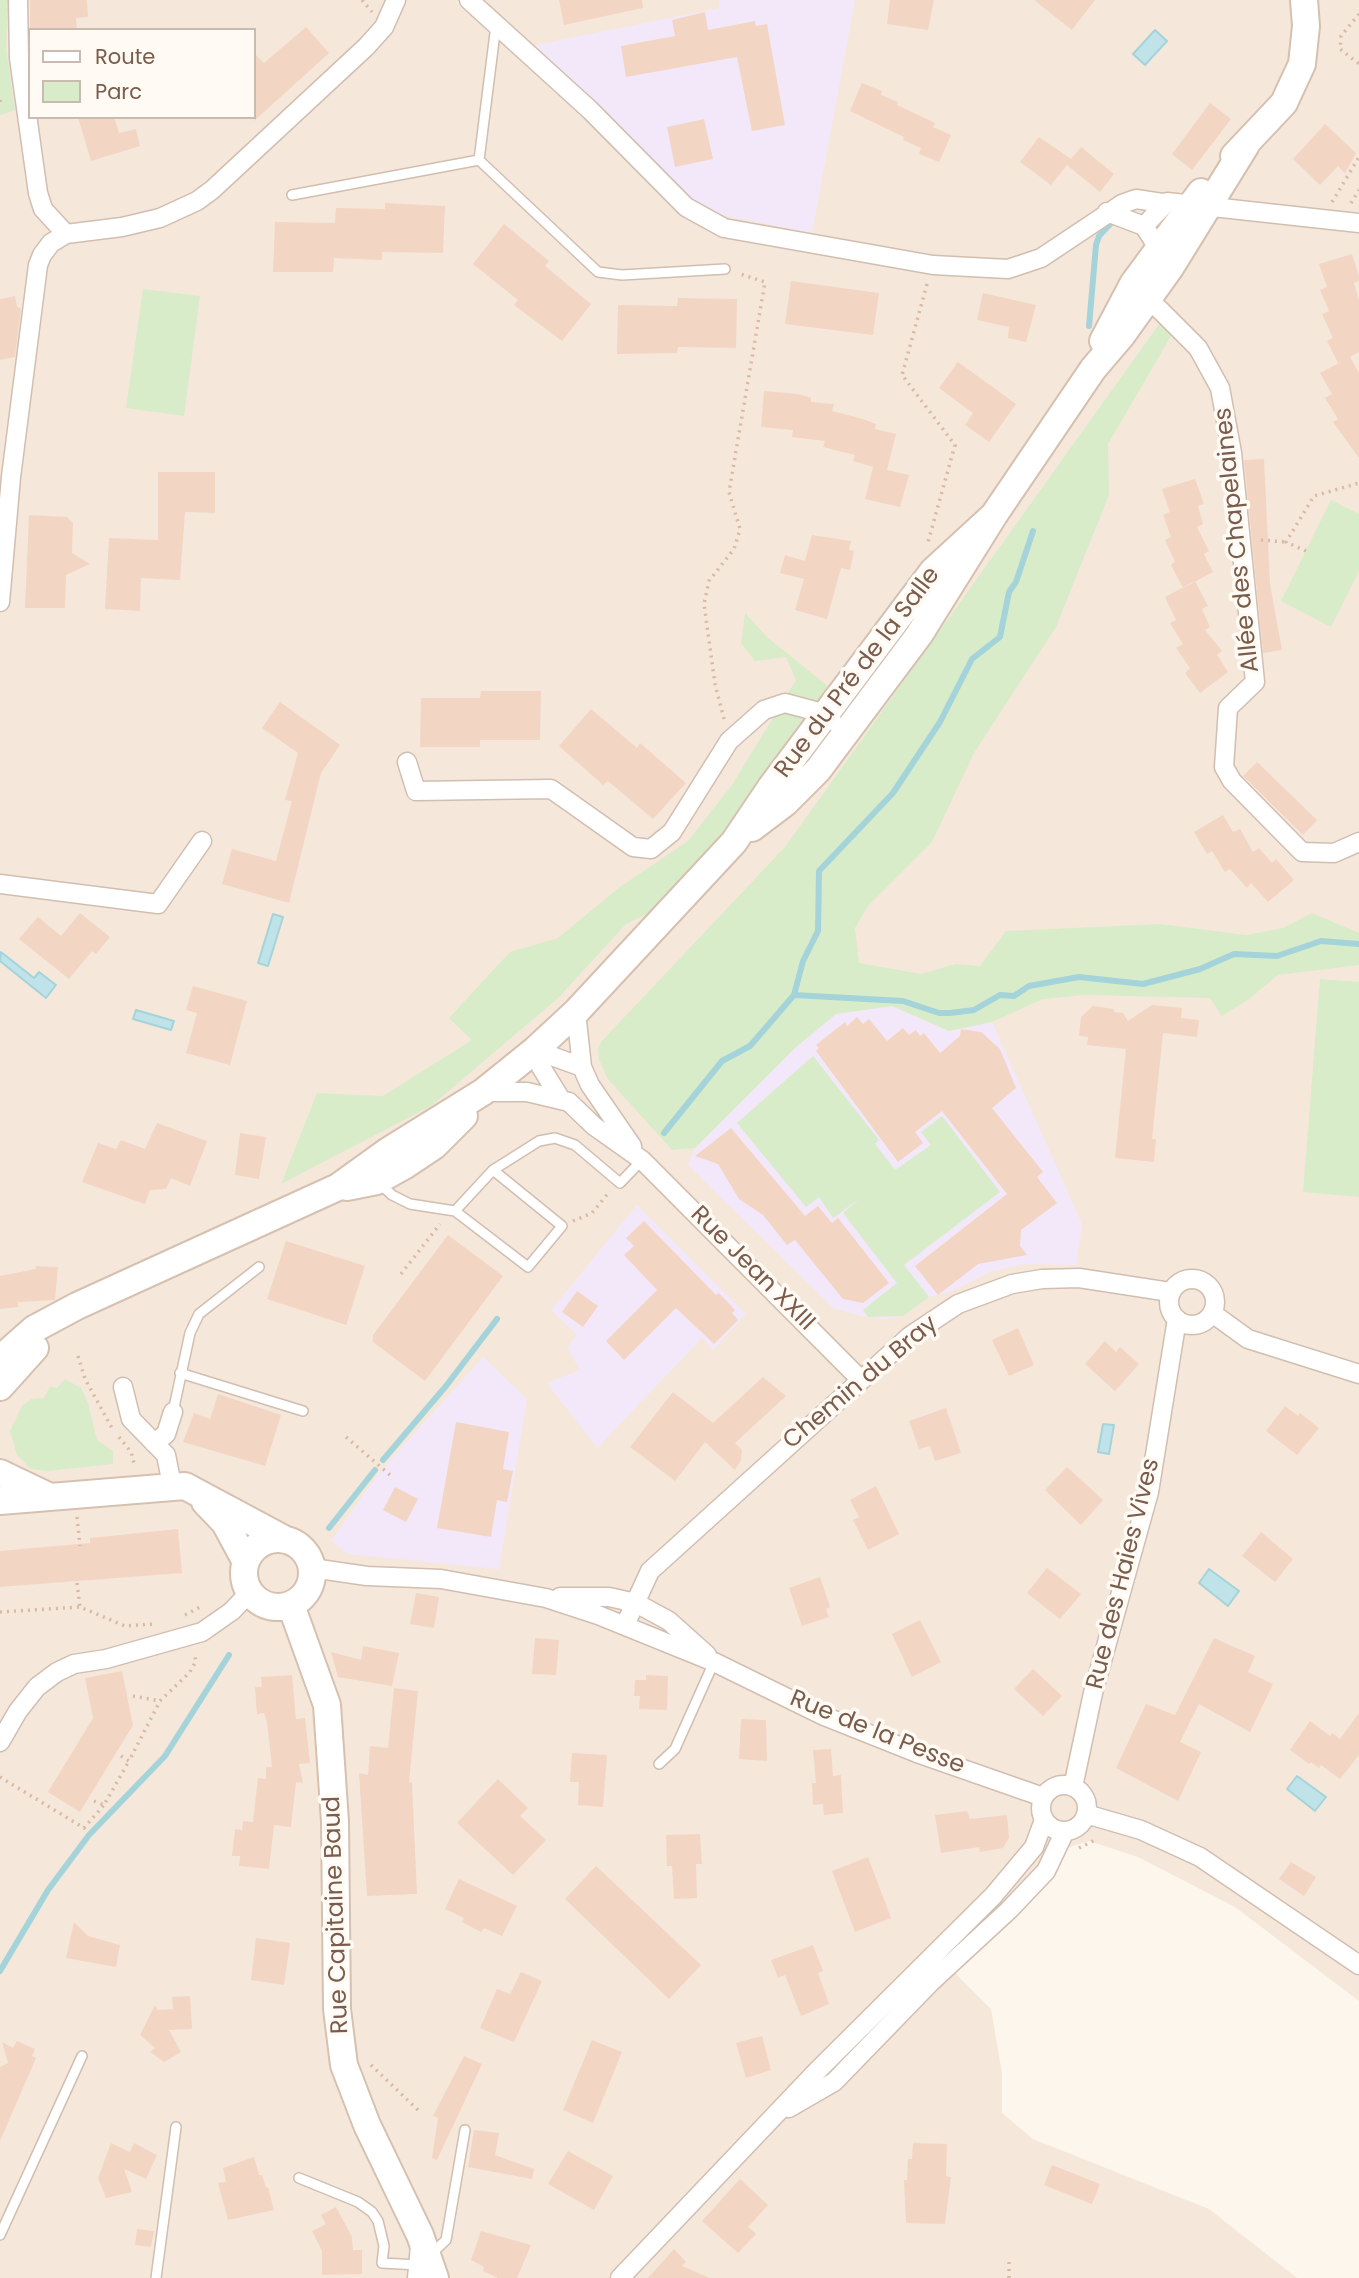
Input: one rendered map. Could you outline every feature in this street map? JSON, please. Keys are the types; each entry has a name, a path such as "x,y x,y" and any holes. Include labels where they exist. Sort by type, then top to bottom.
{"main road":[{"path":"1201,205 1246,145 1284,103 1302,64 1306,26 1304,0"},
{"name":"Rue du Pré de la Salle","path":"1139,295 1153,235 1201,205"},
{"name":"Rue du Pré de la Salle","path":"0,1359 34,1329 66,1312 209,1249 338,1187 388,1151 483,1092 576,1012 734,842 836,724 933,571 994,515 1093,369 1139,295 1189,239 1201,205"},
{"name":"Rue du Pré de la Salle","path":"338,1187 359,1187 377,1181 434,1146 455,1127 483,1092"},
{"name":"Rue du Pré de la Salle","path":"0,1387 41,1341 163,1283 209,1249"},
{"path":"0,1473 15,1483 51,1497"},
{"path":"183,1488 225,1523 245,1560"},
{"path":"0,1501 183,1488 299,1545 308,1555 312,1568 311,1583 303,1597 290,1605 268,1605 249,1593 243,1577 245,1560 255,1547 268,1539 284,1539"},
{"name":"Rue Capitaine Baud","path":"290,1605 327,1705 335,1822 337,2009 344,2065 424,2262 443,2278"}],"street":[{"path":"18,0 19,58 38,193 46,213 66,234"},
{"path":"0,602 38,265 51,243 66,234 122,227 160,218 204,196 366,47 384,27 396,0"},
{"path":"469,0 590,110 687,207 710,223 933,265 995,270 1021,267 1055,250 1107,212 1136,199 1359,223"},
{"path":"1153,235 1163,203"},
{"path":"1107,212 1153,235 1189,239"},
{"name":"Allée des Chapelaines","path":"1139,295 1198,348 1220,388 1232,453 1255,682 1228,708 1223,749 1226,774 1302,852 1334,853 1359,842"},
{"path":"407,762 416,791 551,789 633,847 651,849 672,832 729,741 764,710 785,703 836,724"},
{"path":"0,884 158,904 202,841"},
{"name":"Rue Jean XXIII","path":"576,1012 582,1067 602,1104 642,1160"},
{"path":"535,1050 582,1067"},
{"name":"Rue Jean XXIII","path":"535,1050 541,1067 560,1098 642,1160 860,1379"},
{"name":"Rue Jean XXIII","path":"483,1092 527,1093 560,1098"},
{"name":"Chemin du Bray","path":"625,1625 650,1571 909,1336 958,1304 1012,1284 1079,1278 1170,1292"},
{"path":"1180,1281 1202,1281 1213,1291 1215,1299 1212,1313 1196,1325 1177,1319 1169,1307 1170,1292 1180,1281"},
{"path":"1212,1313 1248,1339 1359,1374"},
{"name":"Rue des Haies Vives","path":"1073,1787 1093,1693 1149,1492 1177,1319"},
{"path":"123,1387 131,1419 154,1443 183,1488"},
{"path":"154,1443 166,1434 173,1412"},
{"name":"Rue de la Pesse","path":"312,1568 367,1576 440,1579 545,1598 625,1625 715,1662 824,1716 1043,1797"},
{"path":"0,1742 18,1711 37,1687 57,1672 74,1664 202,1632 232,1611 249,1593"},
{"name":"Rue de la Pesse","path":"545,1598 609,1597 635,1603 669,1621 715,1662"},
{"path":"1059,1785 1073,1787 1085,1798 1086,1814 1081,1824 1065,1831 1057,1830 1044,1820 1041,1813 1043,1797 1059,1785"},
{"path":"1086,1814 1141,1830 1200,1857 1359,1965"},
{"path":"620,2278 771,2119 993,1896 1034,1847 1044,1820"},
{"path":"771,2119 834,2082 1033,1886 1046,1871 1065,1831"}],"lane":[{"path":"479,160 496,25"},
{"path":"292,195 479,160"},
{"path":"479,160 598,272 622,275 725,270"},
{"path":"452,1211 493,1170 539,1141 555,1138 576,1145 620,1183 642,1160"},
{"path":"377,1181 392,1195 410,1204 452,1211 528,1267 562,1226 493,1170"},
{"path":"173,1412 190,1333 199,1314 259,1267"},
{"path":"180,1373 303,1411"},
{"path":"659,1764 675,1749 715,1662"},
{"path":"0,2235 82,2056"},
{"path":"156,2278 176,2127"},
{"path":"299,2178 358,2202 372,2211 378,2221 384,2246 382,2263 424,2262 446,2240 465,2130"}],"path":[{"path":"1359,15 1342,36 1340,49 1359,64"},
{"path":"0,100 1,106"},
{"path":"1321,219 1359,157"},
{"path":"928,545 955,445 902,375 933,265"},
{"path":"725,270 765,282 729,492 740,529 734,549 709,581 704,604 715,684 729,741"},
{"path":"1286,542 1314,496 1359,484"},
{"path":"1271,539 1306,551"},
{"path":"592,1213 603,1199"},
{"path":"401,1274 452,1211"},
{"path":"78,1356 99,1408 131,1452 137,1472"},
{"path":"346,1437 390,1475"},
{"path":"77,1521 80,1546"},
{"path":"77,1583 80,1607"},
{"path":"176,1619 207,1604"},
{"path":"0,1612 80,1607 125,1626 160,1623"},
{"path":"0,1777 84,1828 104,1805 160,1701 190,1672 196,1661 193,1652"},
{"path":"133,1696 160,1701"},
{"path":"121,1756 129,1761"},
{"path":"94,1801 104,1805"},
{"path":"344,2065 364,2059 419,2111"},
{"path":"1009,2256 1009,2278"}],"shaded area":[{"path":"0,0 1359,0 1359,2001 1235,1907 1138,1857 1089,1841 1066,1848 948,1966 991,2009 1002,2073 1002,2113 1033,2139 1209,2209 1297,2278 0,2278"},
{"path":"719,0 855,0 812,233 721,215 700,208 535,45 720,8"},
{"path":"892,1006 949,1031 992,1022 1082,1224 1076,1265 1027,1264 992,1271 950,1292 929,1297 903,1316 883,1319 861,1316 833,1308 688,1165 695,1148 796,1047 836,1014"},
{"path":"637,1205 746,1314 713,1350 702,1338 597,1448 547,1383 580,1370 567,1347 577,1335 551,1310"},
{"path":"483,1357 527,1399 499,1569 348,1554 331,1541 379,1473"}],"green space":[{"path":"0,0 8,0 6,47 15,110 0,115"},
{"path":"143,289 200,296 184,416 126,408"},
{"path":"1160,323 1171,336 1108,444 1109,495 1056,627 974,753 932,842 868,906 855,928 859,963 921,974 956,964 980,966 1006,931 1160,924 1246,935 1283,928 1312,913 1359,933 1359,965 1278,975 1249,999 1222,1016 1210,998 1083,995 1043,999 992,1022 949,1031 892,1006 836,1014 796,1047 695,1148 672,1150 607,1078 599,1059 598,1049 601,1042 785,847"},
{"path":"1331,500 1359,514 1359,571 1331,627 1281,601"},
{"path":"745,613 767,637 835,692 797,751 668,904 626,924 558,998 431,1106 281,1184 317,1093 383,1096 472,1040 449,1018 510,952 558,938 620,887 688,841 732,785 796,680 786,657 755,661 741,643"},
{"path":"1320,979 1359,982 1359,1197 1303,1192"},
{"path":"813,1056 879,1140 875,1144 895,1170 931,1145 921,1132 942,1116 1000,1192 904,1265 929,1297 903,1316 868,1317 863,1310 897,1283 843,1213 860,1198 833,1218 819,1197 806,1207 737,1123"},
{"path":"65,1379 81,1388 88,1403 97,1440 113,1451 113,1464 47,1471 31,1469 17,1455 10,1431 22,1406 31,1399 44,1398 50,1386 57,1388"}],"water":[{"path":"1155,30 1167,41 1145,65 1133,54"},
{"path":"273,914 283,917 268,966 258,963"},
{"path":"1,952 34,978 39,972 56,985 46,998 0,961"},
{"path":"136,1010 174,1021 171,1030 133,1019"},
{"path":"1103,1424 1114,1425 1109,1454 1098,1452"},
{"path":"1209,1569 1239,1591 1228,1606 1199,1583"},
{"path":"1297,1776 1326,1797 1315,1811 1287,1789"}],"building":[{"path":"30,0 87,0 88,17 76,18 77,28 30,28"},
{"path":"559,0 642,0 643,8 564,25"},
{"path":"890,0 934,0 928,30 887,24"},
{"path":"1034,0 1095,0 1072,30"},
{"path":"705,12 708,30 755,21 756,26 767,24 785,125 752,131 737,57 626,77 621,46 675,36 672,20"},
{"path":"306,27 329,53 254,121 256,55 264,63"},
{"path":"862,83 882,91 881,95 935,123 933,127 951,135 939,162 919,154 921,148 903,140 904,137 850,111"},
{"path":"1210,103 1231,119 1192,170 1172,154"},
{"path":"79,119 115,119 119,133 136,129 140,146 91,161"},
{"path":"704,119 713,159 675,167 667,127"},
{"path":"1325,124 1356,153 1345,173 1338,166 1320,185 1293,159"},
{"path":"1039,137 1071,159 1081,147 1114,174 1100,192 1067,165 1051,185 1020,162"},
{"path":"385,203 445,206 443,253 382,252 382,260 334,258 333,272 273,272 275,222 335,223 336,208 385,209"},
{"path":"504,224 549,261 545,266 591,304 562,341 514,305 518,300 473,264"},
{"path":"1352,254 1359,277 1359,281 1354,283 1359,301 1359,352 1350,357 1359,373 1359,458 1333,422 1338,419 1325,398 1332,394 1320,373 1341,362 1338,363 1327,341 1333,338 1322,314 1329,311 1320,290 1327,287 1319,264"},
{"path":"791,281 879,293 873,335 785,324"},
{"path":"983,293 1036,305 1026,342 1008,338 1009,327 977,320"},
{"path":"15,296 17,307 21,308 15,357 0,360 0,299"},
{"path":"678,298 737,299 736,348 678,347 677,353 617,354 618,305 677,306"},
{"path":"958,362 1016,404 989,442 965,425 973,413 939,388"},
{"path":"764,391 798,394 811,398 811,402 834,404 832,411 863,419 876,424 875,429 896,434 887,470 909,475 900,507 865,499 873,467 853,461 855,455 823,447 825,441 792,437 793,430 761,427"},
{"path":"1264,459 1270,584 1282,650 1263,653 1244,460"},
{"path":"158,472 215,472 215,513 185,512 180,580 141,578 140,611 105,609 109,538 158,540"},
{"path":"1195,479 1204,504 1198,506 1203,524 1197,527 1209,551 1204,554 1213,572 1183,588 1171,565 1175,562 1165,540 1171,537 1163,515 1170,512 1162,489"},
{"path":"29,515 67,517 73,523 72,553 90,564 66,575 65,608 25,608"},
{"path":"812,535 851,541 849,550 854,551 850,570 841,568 827,619 795,610 804,579 780,573 785,555 805,561"},
{"path":"1195,581 1208,606 1202,609 1210,627 1205,630 1222,651 1217,655 1228,672 1200,693 1185,673 1190,668 1176,648 1183,644 1170,623 1176,620 1165,597"},
{"path":"481,691 541,691 540,740 480,740 480,747 420,747 421,698 480,698"},
{"path":"280,702 340,745 321,773 289,903 222,884 232,849 276,861 292,801 285,800 298,753 262,728"},
{"path":"591,709 637,748 640,743 686,783 653,819 608,781 603,785 559,746"},
{"path":"1257,762 1317,820 1303,835 1243,776"},
{"path":"1223,815 1233,832 1240,829 1253,852 1259,848 1272,863 1276,859 1294,880 1268,902 1251,883 1247,888 1230,869 1225,872 1212,851 1207,854 1194,832"},
{"path":"80,913 110,937 96,954 92,951 69,979 19,939 38,917 61,936"},
{"path":"193,986 247,1001 230,1065 186,1053 197,1013 186,1010"},
{"path":"1152,1005 1182,1008 1181,1018 1199,1020 1197,1037 1163,1033 1152,1139 1156,1139 1154,1162 1115,1158 1126,1049 1087,1045 1088,1037 1079,1036 1081,1017 1093,1006 1114,1009 1114,1012 1123,1013 1128,1021"},
{"path":"857,1017 863,1024 869,1019 887,1041 903,1028 909,1035 916,1030 920,1036 924,1033 940,1053 960,1036 961,1029 981,1032 1000,1049 1016,1088 992,1108 1043,1172 1037,1177 1057,1203 1021,1230 1020,1246 1027,1255 978,1264 938,1295 915,1266 1007,1194 942,1111 915,1132 923,1143 898,1162 816,1051 819,1048 816,1045 845,1022 847,1026"},
{"path":"157,1123 207,1141 190,1186 171,1178 166,1189 150,1190 145,1204 82,1182 98,1143 116,1149 121,1140 145,1149"},
{"path":"731,1128 805,1216 818,1206 832,1223 838,1218 889,1283 863,1303 843,1299 795,1240 787,1245 763,1215 739,1199 718,1164 695,1156"},
{"path":"240,1133 266,1137 259,1179 235,1175"},
{"path":"644,1221 716,1295 719,1293 735,1310 732,1313 738,1320 714,1344 676,1308 624,1360 606,1341 657,1290 624,1255 634,1246 626,1238"},
{"path":"448,1235 503,1276 425,1381 373,1342 373,1335"},
{"path":"286,1241 365,1266 346,1325 267,1299"},
{"path":"36,1266 58,1267 55,1300 18,1302 18,1307 0,1309 0,1276 36,1269"},
{"path":"577,1291 598,1306 583,1327 562,1312"},
{"path":"1018,1328 1034,1365 1009,1376 992,1340"},
{"path":"1105,1341 1116,1352 1120,1347 1139,1364 1115,1391 1085,1364"},
{"path":"763,1377 786,1396 735,1443 742,1450 741,1460 735,1470 705,1442 675,1481 630,1447 673,1392 713,1423"},
{"path":"218,1394 281,1415 265,1466 183,1442 194,1413 210,1419"},
{"path":"1285,1406 1298,1416 1300,1413 1319,1428 1297,1455 1266,1431"},
{"path":"946,1408 961,1453 935,1461 930,1446 919,1449 909,1421"},
{"path":"456,1422 509,1432 503,1469 513,1471 507,1502 497,1500 491,1537 437,1528"},
{"path":"1067,1467 1103,1500 1081,1525 1045,1490"},
{"path":"876,1486 899,1534 868,1550 853,1520 859,1517 850,1500"},
{"path":"395,1487 418,1499 406,1522 383,1510"},
{"path":"178,1529 182,1573 0,1587 0,1551 90,1543 90,1538"},
{"path":"1261,1532 1293,1559 1275,1582 1242,1556"},
{"path":"1047,1568 1081,1594 1060,1619 1027,1593"},
{"path":"820,1577 830,1607 826,1609 829,1617 802,1626 789,1588"},
{"path":"416,1593 439,1597 434,1628 410,1624"},
{"path":"920,1620 941,1662 912,1677 892,1634"},
{"path":"535,1638 559,1640 556,1675 532,1674"},
{"path":"1214,1638 1255,1656 1248,1672 1273,1684 1250,1732 1199,1704 1180,1742 1201,1752 1178,1801 1116,1768 1146,1704 1175,1715"},
{"path":"363,1646 399,1653 392,1686 338,1677 331,1652 361,1660"},
{"path":"1033,1669 1062,1696 1043,1716 1014,1689"},
{"path":"122,1671 133,1725 80,1812 48,1792 93,1718 85,1678"},
{"path":"292,1675 296,1719 305,1718 310,1763 299,1764 303,1783 296,1782 291,1827 274,1825 269,1869 239,1866 240,1856 232,1856 235,1829 242,1830 243,1821 253,1822 258,1778 266,1779 266,1767 272,1767 267,1722 264,1713 257,1714 255,1687 262,1687 261,1677"},
{"path":"646,1675 668,1676 667,1710 639,1709 640,1696 634,1696 635,1680 646,1680"},
{"path":"394,1688 418,1691 409,1782 412,1783 417,1894 367,1896 359,1773 368,1775 370,1746 388,1748"},
{"path":"1359,1713 1359,1755 1340,1779 1321,1765 1319,1768 1311,1762 1309,1764 1290,1750 1310,1721 1330,1736 1332,1733 1340,1739"},
{"path":"741,1719 766,1720 767,1761 739,1759"},
{"path":"831,1749 833,1776 841,1775 843,1813 824,1815 823,1804 813,1805 812,1783 816,1783 813,1750"},
{"path":"572,1753 607,1755 603,1807 578,1805 579,1782 570,1782"},
{"path":"498,1779 528,1808 520,1816 546,1840 513,1875 457,1823"},
{"path":"967,1811 970,1819 1007,1815 1009,1838 1003,1848 980,1852 979,1847 941,1853 935,1815"},
{"path":"700,1834 702,1864 696,1864 697,1898 674,1899 672,1866 667,1866 666,1835"},
{"path":"868,1857 891,1918 855,1932 832,1871"},
{"path":"1291,1862 1316,1877 1304,1896 1279,1879"},
{"path":"596,1866 701,1965 669,1999 565,1899"},
{"path":"459,1879 517,1906 502,1936 484,1928 481,1932 462,1922 464,1918 445,1909"},
{"path":"74,1922 88,1936 120,1945 116,1967 66,1958"},
{"path":"256,1938 290,1943 284,1985 251,1980"},
{"path":"813,1945 823,1971 818,1973 829,2004 801,2016 785,1975 778,1978 771,1960"},
{"path":"521,1972 542,1981 514,2042 480,2028 497,1989 510,1994"},
{"path":"190,1996 192,2029 169,2030 181,2052 164,2062 150,2052 155,2048 140,2035 155,2005 158,2010 173,2009 172,1997"},
{"path":"762,2036 771,2070 746,2078 736,2043"},
{"path":"592,2040 622,2052 593,2123 563,2110"},
{"path":"17,2041 35,2049 32,2056 36,2058 0,2141 0,2067 8,2063 2,2042 13,2048"},
{"path":"464,2056 482,2064 437,2160 432,2158 438,2118 433,2116"},
{"path":"474,2130 499,2133 495,2155 534,2169 532,2179 468,2167"},
{"path":"111,2143 130,2152 134,2143 157,2155 146,2179 124,2169 132,2192 106,2198 98,2178"},
{"path":"913,2143 947,2144 946,2176 951,2177 945,2224 906,2223 904,2180 907,2180 908,2159 912,2159"},
{"path":"568,2151 613,2176 594,2210 548,2184"},
{"path":"254,2157 259,2175 262,2175 266,2188 268,2187 274,2210 228,2220 218,2183 226,2182 223,2168"},
{"path":"1052,2165 1100,2184 1092,2204 1044,2185"},
{"path":"740,2179 768,2205 748,2227 756,2234 738,2253 702,2221"},
{"path":"336,2207 352,2237 353,2250 362,2250 362,2274 322,2275 322,2251 312,2231 326,2224 321,2215"},
{"path":"137,2229 154,2231 151,2247 135,2245"},
{"path":"481,2231 531,2245 517,2278 498,2278 483,2271 484,2267 471,2260"},
{"path":"674,2249 686,2262 682,2266 710,2278 648,2278"}],"waterway":[{"path":"1089,326 1096,245 1099,236 1116,218"},
{"path":"664,1133 722,1061 750,1046 794,995 803,961 818,931 819,871 893,793 940,722 972,659 1000,637 1009,592 1016,582 1033,531"},
{"path":"794,995 903,1001 939,1013 950,1013 974,1010 1000,995 1014,996 1029,986 1079,977 1143,984 1200,969 1234,954 1277,956 1321,941 1359,944"},
{"path":"383,1460 446,1386 497,1319"},
{"path":"329,1528 375,1470"},
{"path":"0,1971 48,1890 89,1835 165,1756 229,1655"}]}
